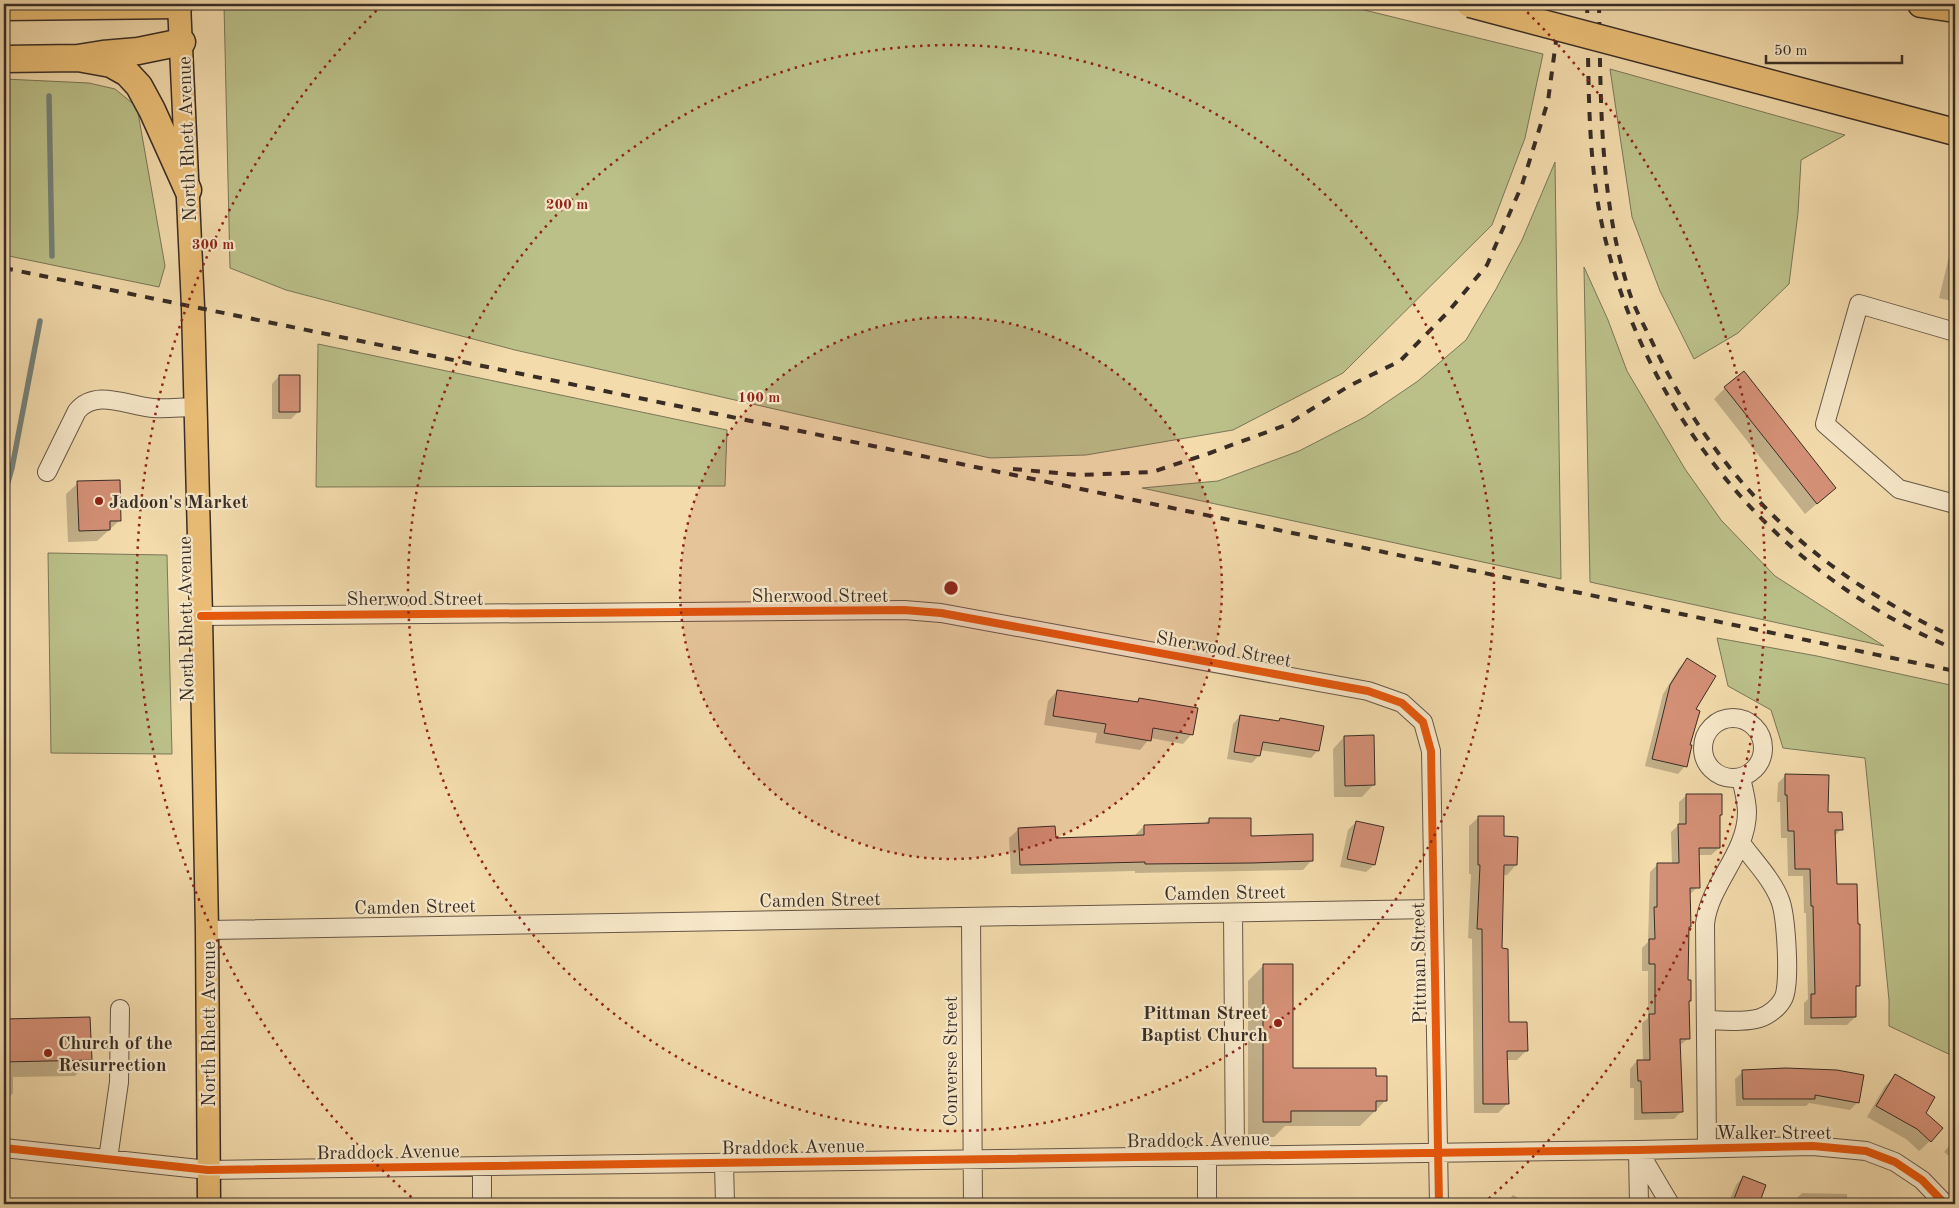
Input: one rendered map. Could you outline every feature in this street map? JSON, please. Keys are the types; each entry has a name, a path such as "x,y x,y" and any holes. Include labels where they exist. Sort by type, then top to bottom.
{"highway":[{"path":"4,7 179,4"},
{"path":"1470,4 1955,132"},
{"path":"1921,4 1955,10"},
{"path":"4,59 78,58 138,51 182,42"},
{"path":"78,58 111,64 127,73 139,86 152,110 188,190"}],"main road":[{"name":"North Rhett Avenue","path":"179,4 196,407 207,930 209,1204"}],"street":[{"path":"1955,332 1859,304 1825,424 1899,489 1955,504"},
{"path":"47,472 83,403 98,399 153,408 196,407"},
{"name":"Sherwood Street","path":"201,616 894,610 941,613 1368,691 1402,703 1423,722"},
{"name":"Pittman Street","path":"1423,722 1431,751 1438,1204"},
{"path":"1707,1148 1704,924 1706,912 1741,843 1745,828 1748,811 1741,777"},
{"path":"1706,1020 1760,1018 1773,1010 1784,999 1788,988 1784,915 1780,900 1770,882 1741,843"},
{"name":"Camden Street","path":"207,930 971,918 1434,908"},
{"path":"1233,913 1235,1155"},
{"name":"Converse Street","path":"971,918 972,1204"},
{"path":"108,1159 119,1082 120,1009"},
{"name":"Walker Street","path":"1584,1150 1814,1146 1866,1151 1895,1162 1922,1180 1945,1204"},
{"name":"Braddock Avenue","path":"4,1148 208,1170 1584,1150"},
{"path":"1638,1150 1639,1204"},
{"path":"1638,1150 1670,1204"},
{"path":"1207,1155 1207,1204"},
{"path":"724,1163 724,1204"},
{"path":"482,1166 482,1204"}],"green space":[{"path":"224,4 1340,4 1543,54 1525,138 1492,225 1343,373 1233,430 1086,455 990,458 515,350 286,290 230,268"},
{"path":"1610,69 1845,135 1801,160 1798,213 1789,284 1738,333 1694,359 1660,291 1632,217"},
{"path":"4,79 89,83 115,89 137,107 165,266 159,287 4,255"},
{"path":"1555,162 1561,579 1142,488 1218,481 1299,451 1365,417 1418,381 1466,340 1522,240"},
{"path":"1584,267 1608,320 1627,371 1685,469 1721,520 1775,576 1884,646 1590,582"},
{"path":"318,344 727,430 725,486 316,487"},
{"path":"48,553 167,555 172,754 51,753"},
{"path":"1717,638 1817,656 1955,686 1955,1057 1889,1026 1889,1000 1865,758 1783,748 1771,710 1728,686"}],"building":[{"path":"1744,371 1836,488 1817,504 1724,387"},
{"path":"279,375 300,375 300,412 279,412"},
{"name":"Jadoon's Market","path":"120,480 121,521 110,521 110,530 79,531 77,481"},
{"path":"1687,658 1716,676 1696,709 1700,711 1690,745 1692,745 1687,767 1652,759 1670,685"},
{"path":"1057,690 1138,702 1139,698 1198,708 1193,735 1153,728 1151,741 1104,733 1106,724 1053,716"},
{"path":"1240,715 1279,721 1280,718 1324,726 1319,751 1263,742 1260,756 1234,752"},
{"path":"1374,735 1375,785 1345,786 1344,736"},
{"path":"1785,774 1829,775 1828,812 1842,812 1843,830 1835,830 1837,884 1857,884 1858,924 1860,924 1860,986 1856,986 1856,1017 1811,1018 1811,994 1815,994 1813,906 1811,906 1810,869 1795,869 1794,831 1788,831"},
{"path":"1686,794 1722,794 1720,848 1699,848 1700,888 1690,888 1691,927 1689,927 1688,980 1691,980 1691,1001 1689,1001 1690,1039 1680,1039 1683,1112 1642,1113 1641,1081 1638,1081 1637,1060 1650,1060 1649,1014 1655,1014 1655,964 1649,964 1649,939 1655,939 1654,907 1657,907 1657,863 1679,863 1678,824 1686,824"},
{"path":"1478,816 1504,816 1504,836 1518,837 1517,865 1504,865 1502,948 1508,949 1509,1022 1527,1022 1528,1051 1507,1051 1509,1104 1483,1104 1482,929 1477,929 1480,865 1478,865"},
{"path":"1209,818 1251,818 1251,836 1313,834 1313,861 1020,865 1018,828 1055,826 1056,838 1144,835 1144,825 1209,823"},
{"path":"1356,821 1384,827 1375,865 1347,859"},
{"name":"Pittman Street Baptist Church","path":"1263,964 1293,964 1293,1068 1376,1068 1376,1076 1387,1076 1387,1101 1376,1101 1376,1111 1291,1111 1291,1122 1263,1122"},
{"name":"Church of the Resurrection","path":"90,1017 92,1060 4,1062 4,1019"},
{"path":"1786,1068 1837,1070 1864,1075 1859,1103 1815,1095 1815,1099 1743,1099 1742,1070"},
{"path":"1895,1074 1935,1097 1926,1113 1943,1128 1931,1142 1917,1129 1876,1106"},
{"path":"1743,1176 1766,1185 1759,1204 1732,1204"}],"waterway":[{"path":"49,96 52,256"},
{"path":"4,496 12,468 40,321"}],"railway":[{"path":"1013,469 1079,475 1152,472 1286,425 1349,386 1400,361 1448,312 1487,265 1522,185 1548,101 1561,4"},
{"path":"1587,4 1591,136 1600,215 1619,286 1646,354 1681,418 1724,477 1773,530 1829,577 1889,617 1955,649"},
{"path":"1599,4 1601,112 1607,185 1619,256 1631,298 1675,387 1723,459 1779,521 1811,550 1882,599 1909,615 1955,637"},
{"path":"4,268 961,464 1955,671"}],"cycle path":[{"path":"201,616 904,610 941,613 1368,691 1402,703 1423,722 1431,751 1439,1204"},
{"path":"4,1148 208,1170 1813,1146 1866,1151 1895,1162 1922,1180 1945,1204"}],"place":[{"name":"Jadoon's Market","path":"99,501"},
{"name":"Pittman Street Baptist Church","path":"1278,1023"},
{"name":"Church of the Resurrection","path":"48,1053"}]}
